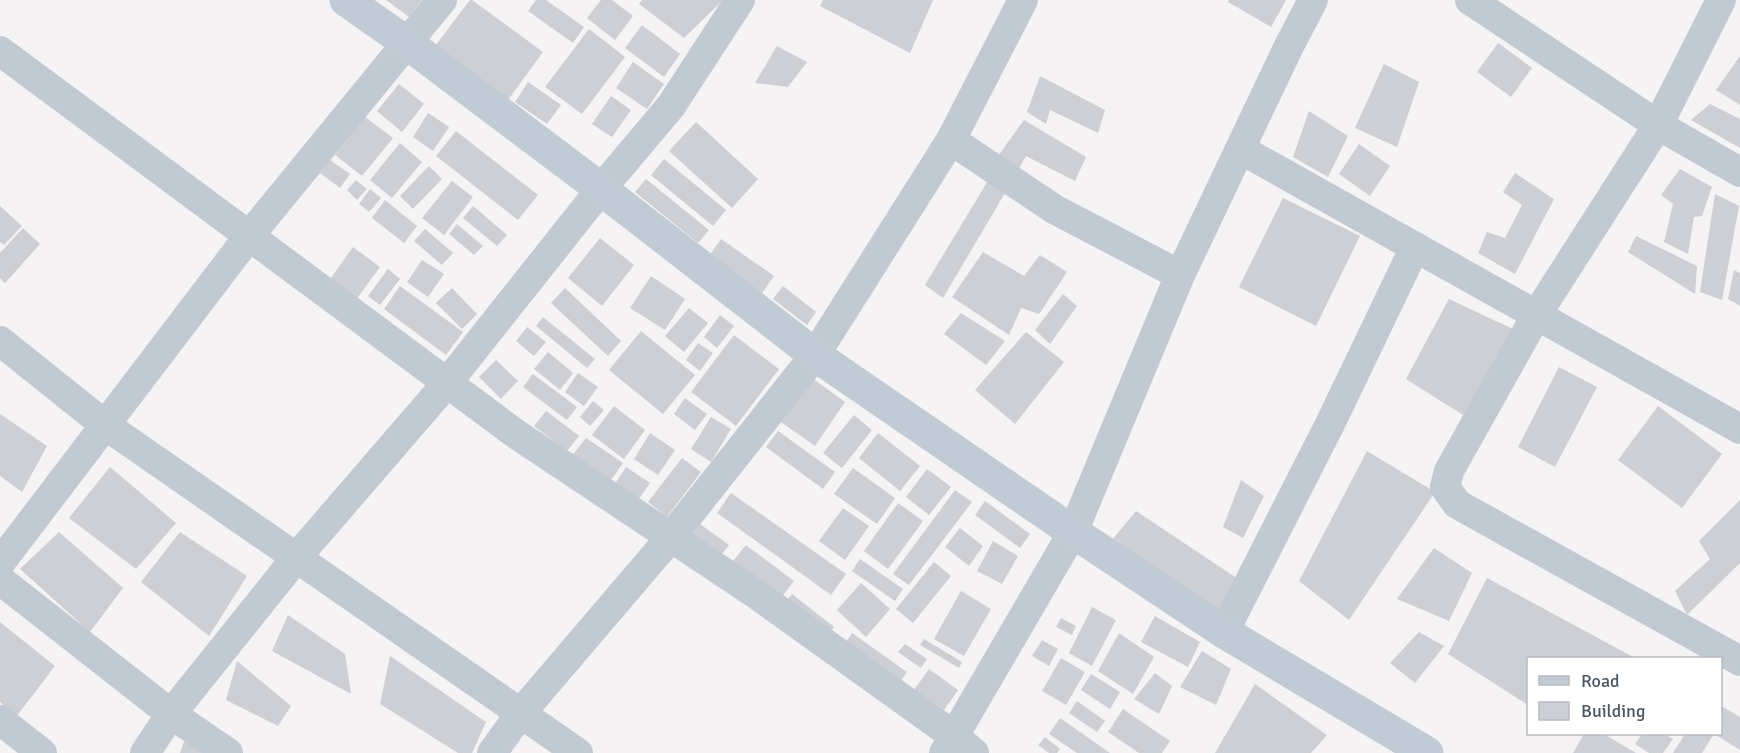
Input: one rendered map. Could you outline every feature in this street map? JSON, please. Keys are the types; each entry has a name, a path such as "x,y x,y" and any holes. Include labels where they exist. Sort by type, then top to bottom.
{"street":[{"path":"346,0 602,189 815,355 1073,532 1224,632 1427,753"},
{"path":"0,563 249,236 442,0"},
{"path":"146,753 171,714 296,558 447,383 671,106 740,0"},
{"path":"492,753 520,714 671,537 815,355 951,140 1023,0"},
{"path":"0,51 516,434 756,594 957,747 1073,532 1180,275 1313,0"},
{"path":"1470,0 1658,125 1740,172"},
{"path":"1721,0 1658,125 1537,314 1449,471 1445,487 1457,504 1473,514 1740,661"},
{"path":"951,140 1054,209 1180,275"},
{"path":"1240,149 1740,429"},
{"path":"1224,632 1330,424 1415,247"},
{"path":"0,341 105,425 578,753"},
{"path":"0,580 171,714 228,753"},
{"path":"0,720 42,753"}],"building":[{"path":"386,0 422,0 409,17"},
{"path":"470,0 543,52 508,100 435,46"},
{"path":"536,0 546,0 584,27 573,43 528,11"},
{"path":"601,0 612,0 633,16 615,40 587,18"},
{"path":"642,0 723,0 684,38 639,4"},
{"path":"823,0 933,0 910,53 820,6"},
{"path":"1229,0 1286,0 1271,27 1228,2"},
{"path":"642,25 680,54 664,77 625,48"},
{"path":"589,29 625,57 582,114 545,87"},
{"path":"1498,43 1532,68 1511,97 1477,72"},
{"path":"777,46 807,62 788,87 755,83"},
{"path":"1740,56 1740,105 1716,90"},
{"path":"633,62 664,84 647,109 616,88"},
{"path":"1384,64 1419,82 1397,147 1355,128"},
{"path":"1040,76 1105,110 1098,133 1050,110 1046,124 1027,112"},
{"path":"528,82 561,105 547,124 515,102"},
{"path":"399,84 424,104 402,132 377,111"},
{"path":"611,96 631,110 612,137 592,124"},
{"path":"1710,104 1740,119 1740,148 1691,120"},
{"path":"1309,111 1348,136 1328,177 1293,157"},
{"path":"428,113 449,127 433,151 413,137"},
{"path":"365,117 393,138 362,176 335,155"},
{"path":"1024,120 1086,157 1075,181 1026,156 1017,172 998,156"},
{"path":"696,122 758,179 732,208 669,151"},
{"path":"456,131 538,195 518,220 436,156"},
{"path":"400,143 422,162 392,198 370,180"},
{"path":"1359,144 1390,166 1370,196 1339,174"},
{"path":"664,159 726,210 713,226 651,175"},
{"path":"330,160 350,174 340,188 320,173"},
{"path":"429,166 442,179 413,209 400,196"},
{"path":"1680,169 1712,187 1702,216 1694,217 1688,254 1664,242 1673,204 1661,195"},
{"path":"1515,173 1554,199 1515,274 1478,253 1487,232 1505,238 1522,205 1503,192"},
{"path":"646,179 709,230 698,243 635,192"},
{"path":"989,179 1005,193 943,298 925,285"},
{"path":"356,180 367,189 357,200 347,190"},
{"path":"452,181 473,197 444,235 422,218"},
{"path":"370,189 381,198 369,212 359,204"},
{"path":"1715,194 1739,206 1722,300 1700,292"},
{"path":"1283,198 1360,236 1316,326 1239,287"},
{"path":"385,200 417,226 404,243 372,218"},
{"path":"0,206 22,226 4,245 0,242"},
{"path":"473,206 507,235 497,246 463,218"},
{"path":"457,224 483,246 474,255 449,234"},
{"path":"23,228 40,244 5,283 0,278 0,251"},
{"path":"425,229 453,253 442,265 414,241"},
{"path":"1636,236 1697,266 1695,294 1628,252"},
{"path":"600,238 634,265 602,306 568,278"},
{"path":"721,239 774,276 760,296 707,259"},
{"path":"353,247 380,267 355,301 328,282"},
{"path":"983,252 1024,276 1040,255 1067,272 1039,314 1021,308 1009,335 952,297"},
{"path":"422,260 444,274 428,297 407,282"},
{"path":"388,269 400,279 380,305 368,296"},
{"path":"1734,270 1740,273 1740,306 1728,299"},
{"path":"651,276 685,299 665,330 630,308"},
{"path":"400,286 463,332 446,355 384,309"},
{"path":"783,286 816,312 807,325 773,299"},
{"path":"452,288 477,314 462,329 436,303"},
{"path":"565,288 621,341 608,356 551,303"},
{"path":"1063,294 1077,306 1050,344 1035,330"},
{"path":"1449,299 1515,330 1471,420 1406,379"},
{"path":"689,308 708,323 684,352 665,336"},
{"path":"961,313 1005,341 986,365 944,334"},
{"path":"720,315 734,326 717,348 704,337"},
{"path":"543,317 595,359 587,368 536,326"},
{"path":"527,327 546,342 534,356 516,341"},
{"path":"641,331 695,375 663,414 609,370"},
{"path":"1026,332 1064,362 1015,424 975,390"},
{"path":"734,335 779,369 736,426 691,392"},
{"path":"698,343 713,353 700,371 686,360"},
{"path":"548,352 573,373 560,390 534,369"},
{"path":"496,360 518,381 501,399 479,377"},
{"path":"1559,367 1597,387 1555,467 1518,447"},
{"path":"578,373 598,387 584,406 565,392"},
{"path":"533,374 577,407 567,420 523,387"},
{"path":"812,378 845,402 815,446 781,422"},
{"path":"685,398 707,414 695,430 674,414"},
{"path":"593,401 604,410 590,426 580,417"},
{"path":"614,406 645,430 624,459 592,435"},
{"path":"1658,406 1722,454 1682,508 1618,460"},
{"path":"546,411 579,436 567,451 534,426"},
{"path":"0,414 47,446 22,492 0,476"},
{"path":"854,415 872,430 842,468 823,453"},
{"path":"711,417 731,429 711,462 691,449"},
{"path":"778,431 835,472 823,489 766,447"},
{"path":"650,433 675,450 658,475 634,459"},
{"path":"878,433 920,466 900,491 859,458"},
{"path":"586,438 623,463 608,484 571,457"},
{"path":"1367,451 1435,492 1349,620 1299,581"},
{"path":"682,458 701,472 667,517 648,502"},
{"path":"110,467 176,523 136,569 69,518"},
{"path":"626,467 650,483 636,503 613,487"},
{"path":"853,468 895,498 877,524 834,494"},
{"path":"927,469 951,487 929,515 906,497"},
{"path":"1241,480 1264,496 1243,538 1223,527"},
{"path":"955,490 972,502 909,585 893,574"},
{"path":"731,493 846,574 831,595 717,513"},
{"path":"1740,500 1740,563 1687,615 1675,591 1710,559 1699,541"},
{"path":"985,501 1030,534 1020,548 975,515"},
{"path":"898,503 923,521 888,569 864,551"},
{"path":"843,508 869,526 845,560 819,541"},
{"path":"1136,511 1238,579 1220,610 1112,540"},
{"path":"700,524 729,545 717,560 689,539"},
{"path":"960,528 983,546 969,566 945,547"},
{"path":"59,532 123,588 90,632 20,569"},
{"path":"180,532 247,576 209,636 141,582"},
{"path":"993,541 1018,556 1002,584 977,571"},
{"path":"746,545 794,581 777,603 729,566"},
{"path":"1434,548 1472,573 1449,621 1397,599"},
{"path":"860,559 903,589 895,601 852,571"},
{"path":"934,562 951,576 913,623 896,609"},
{"path":"1487,578 1633,657 1527,657 1527,704 1448,654"},
{"path":"861,583 890,609 866,637 837,610"},
{"path":"961,591 991,609 964,656 934,639"},
{"path":"792,594 834,627 826,639 783,605"},
{"path":"1092,607 1116,620 1092,666 1069,653"},
{"path":"288,615 345,654 351,694 272,651"},
{"path":"1155,616 1200,642 1188,667 1141,642"},
{"path":"1061,618 1076,626 1072,635 1056,627"},
{"path":"0,622 55,666 16,717 0,702"},
{"path":"1419,632 1444,646 1415,683 1390,663"},
{"path":"852,633 907,672 896,688 841,650"},
{"path":"1119,633 1154,657 1133,694 1098,671"},
{"path":"924,639 962,662 959,668 920,645"},
{"path":"1042,640 1058,649 1049,666 1032,656"},
{"path":"905,644 927,659 921,668 898,652"},
{"path":"1202,651 1231,669 1216,705 1180,687"},
{"path":"390,656 486,722 472,753 458,753 380,704"},
{"path":"1061,658 1085,672 1066,705 1042,691"},
{"path":"237,661 291,706 278,726 226,700"},
{"path":"929,669 958,690 944,710 914,690"},
{"path":"1155,673 1172,686 1159,714 1134,699"},
{"path":"1091,674 1120,692 1110,709 1081,690"},
{"path":"1255,684 1327,735 1311,753 1215,753"},
{"path":"1077,701 1105,721 1097,732 1069,713"},
{"path":"1722,706 1740,717 1740,750 1716,735 1722,735"},
{"path":"1123,709 1170,741 1162,753 1139,753 1108,732"},
{"path":"1060,718 1110,753 1077,753 1049,734"},
{"path":"1583,735 1606,735 1636,753 1573,753"},
{"path":"1641,735 1667,735 1673,739 1663,753 1649,753 1635,744"},
{"path":"1684,735 1713,735 1702,753 1673,753"},
{"path":"1045,737 1060,749 1057,753 1049,753 1038,745"},
{"path":"185,739 202,753 180,753"}]}
